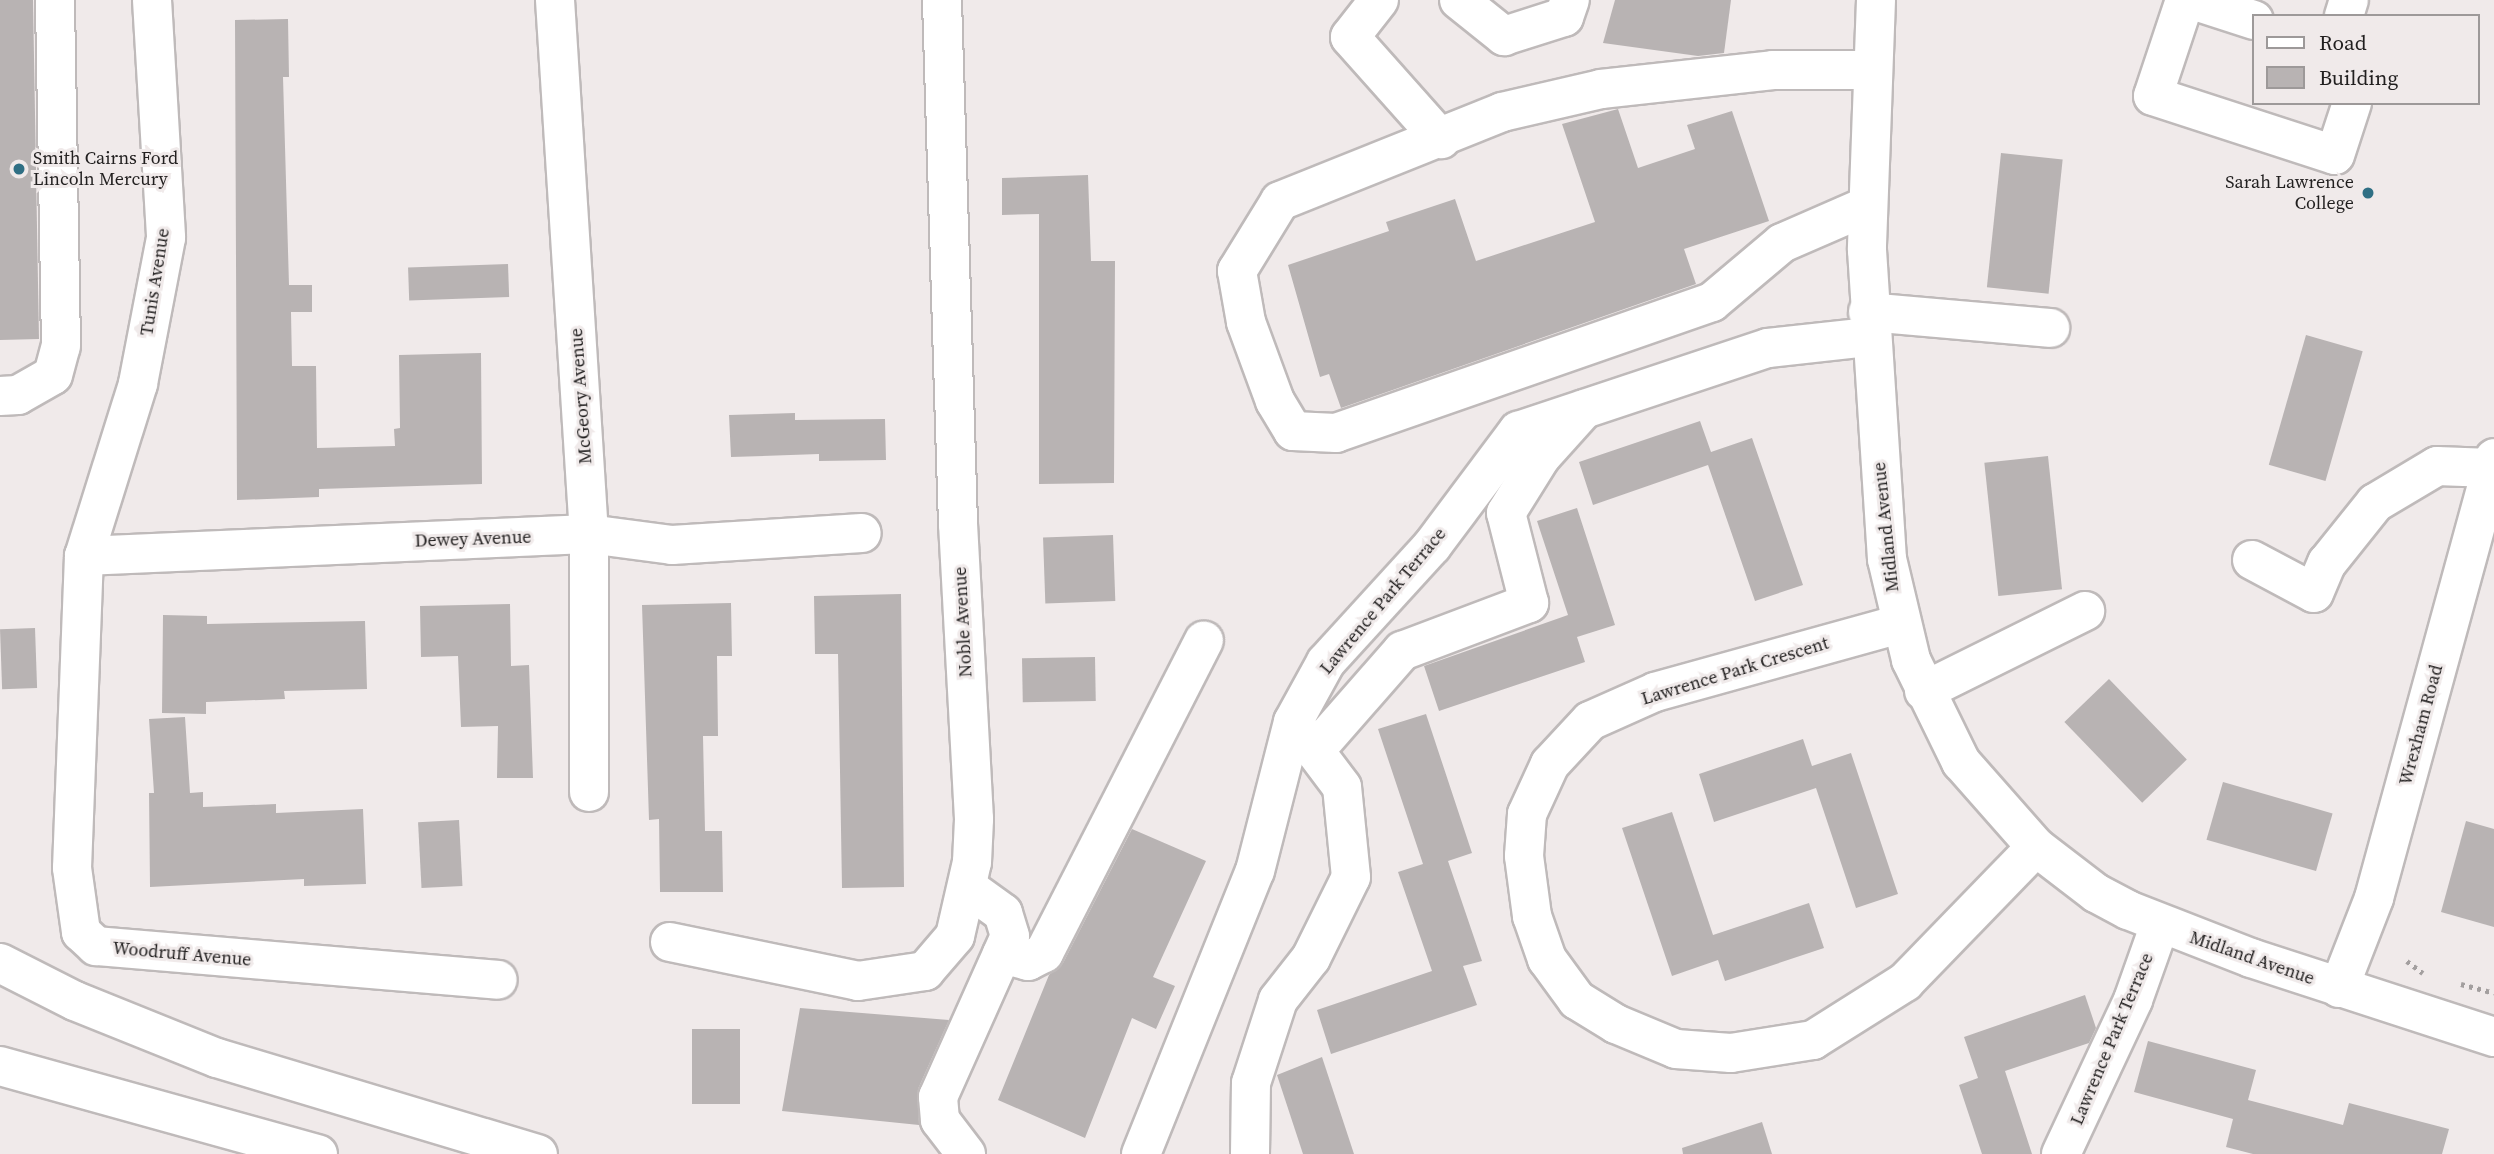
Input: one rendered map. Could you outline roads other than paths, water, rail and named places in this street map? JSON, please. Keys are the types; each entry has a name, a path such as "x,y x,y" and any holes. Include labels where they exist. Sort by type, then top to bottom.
{"main road":[{"path":"0,396 18,395 53,375 61,346 55,0"},
{"name":"Tunis Avenue","path":"84,556 138,384 166,238 152,0"},
{"name":"McGeory Avenue","path":"555,0 589,534 589,792"},
{"name":"Noble Avenue","path":"670,943 858,981 925,971 955,936 967,887 974,819 958,524 942,0"},
{"path":"1379,0 1350,37 1441,139"},
{"path":"1459,0 1504,36 1564,17 1570,0"},
{"name":"Midland Avenue","path":"1876,0 1867,206 1869,325 1887,559 1900,624 1924,691 1961,762 2036,847 2096,893 2160,924 2339,988 2494,1037"},
{"path":"2252,19 2201,2 2153,96 2335,155 2351,105"},
{"path":"1867,206 1782,243 1712,302 1336,433 1293,431 1260,368 1237,271 1280,201 1441,139 1502,112 1601,89 1773,70 1872,70"},
{"name":"Lawrence Park Terrace","path":"1306,735 1326,662 1432,545 1518,431 1768,348 1869,325 2050,328"},
{"path":"1142,1154 1306,735 1402,651 1530,603 1506,513 1541,457 1588,406"},
{"path":"2252,560 2314,593 2327,563 2375,503 2437,466 2493,463"},
{"name":"Wrexham Road","path":"2339,988 2374,898 2493,463"},
{"name":"Dewey Avenue","path":"84,556 589,534 672,545 862,533"},
{"name":"Woodruff Avenue","path":"84,556 72,867 81,932 96,946 498,980"},
{"path":"1924,691 2085,611"},
{"name":"Lawrence Park Crescent","path":"1900,624 1655,692 1590,721 1550,764 1527,814 1524,856 1532,916 1547,958 1577,1000 1616,1024 1676,1049 1731,1052 1813,1040 1905,982 2036,847"},
{"path":"1002,954 1028,961 1044,953 1203,641"},
{"path":"1250,1154 1251,1083 1278,1000 1311,958 1351,877 1342,787 1306,735"},
{"path":"966,1154 940,1120 938,1097 1002,954 1009,924 1003,913 967,887"},
{"name":"Lawrence Park Terrace","path":"2061,1154 2133,1000 2160,924"},
{"path":"0,963 75,1001 217,1058 538,1154"},
{"path":"0,1066 318,1154"}],"place":[{"name":"Smith Cairns Ford Lincoln Mercury","path":"19,169"},
{"name":"Sarah Lawrence College","path":"2368,193"}]}
